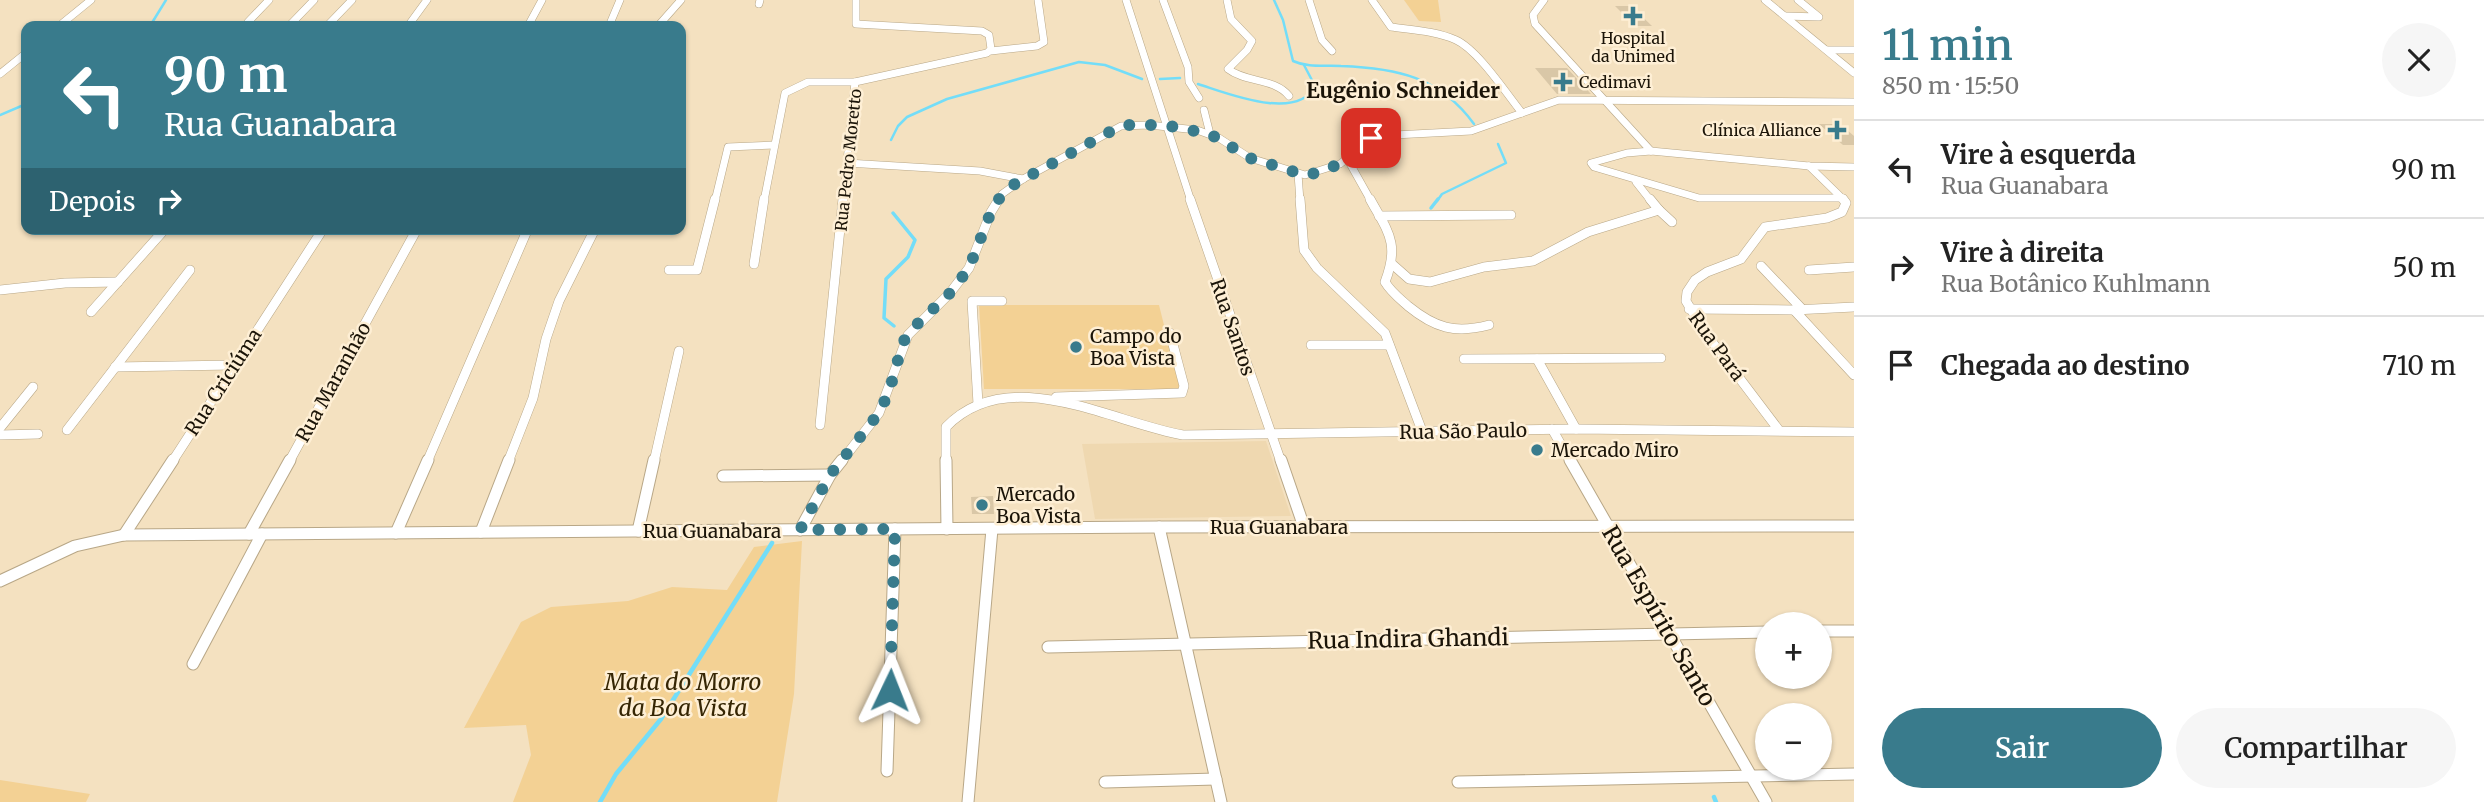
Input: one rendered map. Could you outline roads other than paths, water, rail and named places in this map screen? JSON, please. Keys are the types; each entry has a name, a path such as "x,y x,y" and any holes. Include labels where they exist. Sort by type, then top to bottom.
{"street":[{"path":"65,21 91,0"},
{"path":"249,21 269,0"},
{"path":"294,21 314,0"},
{"path":"332,21 352,0"},
{"path":"411,21 426,0"},
{"path":"531,21 542,0"},
{"path":"611,21 620,0"},
{"path":"662,21 681,0"},
{"path":"856,0 856,24 982,31 989,35 991,51"},
{"name":"Rua Pedro Moretto","path":"820,425 855,82 991,51 1037,46 1044,42 1038,0"},
{"name":"Rua Santos","path":"1126,0 1269,434 1304,527"},
{"path":"1163,0 1188,67 1189,82 1199,98"},
{"path":"1227,0 1231,19 1252,41 1248,52 1231,63 1228,69 1243,79 1283,89 1289,96"},
{"path":"1309,0 1322,40 1332,51"},
{"path":"1372,0 1391,27 1442,35 1466,46 1522,113"},
{"path":"1544,0 1533,15 1535,24 1651,151"},
{"path":"1765,0 1854,73"},
{"path":"1785,16 1819,17 1797,0"},
{"path":"1826,50 1854,50"},
{"path":"0,74 21,56"},
{"path":"754,264 784,97 789,89 804,83 855,82"},
{"path":"800,530 830,475 879,413 908,335 957,285 974,258 996,202 1002,194 1023,178 1121,126 1165,125 1210,134 1250,158 1298,174 1321,172 1348,159 1375,136 1471,131 1559,100 1854,102"},
{"path":"1204,110 1210,134"},
{"path":"669,270 697,270 728,146 774,145"},
{"path":"1843,198 1710,199 1678,194 1634,181 1594,167 1591,163 1627,153 1651,151 1809,166 1854,167"},
{"path":"1348,159 1392,239 1392,264 1386,277 1386,287 1443,330 1463,333 1489,325"},
{"path":"847,163 980,171 1023,178"},
{"path":"1809,166 1843,198"},
{"path":"1298,174 1304,250 1317,268 1381,328 1422,431"},
{"path":"1634,181 1672,222"},
{"name":"Rua Pará","path":"1778,429 1689,309 1687,292 1695,280 1707,272 1741,259 1765,227 1837,216 1846,208 1843,198"},
{"path":"1392,264 1409,279 1430,282 1484,267 1533,261 1588,232 1660,210"},
{"path":"1379,216 1511,215"},
{"path":"91,312 160,235"},
{"name":"Rua Criciúma","path":"124,535 319,235"},
{"name":"Rua Maranhão","path":"193,664 256,534 414,235"},
{"path":"397,533 525,235"},
{"path":"481,532 533,398 546,339 559,301 592,235"},
{"path":"1761,266 1854,375"},
{"path":"1810,270 1854,267"},
{"path":"66,430 190,270"},
{"path":"0,290 65,283 118,282"},
{"path":"978,404 972,301 1002,301"},
{"path":"1689,309 1798,310 1854,307"},
{"path":"947,529 946,427 978,404 1004,397 1182,393 1184,387 1170,334"},
{"path":"1311,345 1389,345"},
{"path":"638,531 679,351"},
{"path":"1464,359 1661,358"},
{"path":"1537,359 1576,429"},
{"path":"1839,360 1854,360"},
{"path":"115,367 233,365"},
{"path":"0,428 33,387"},
{"name":"Rua São Paulo","path":"1038,398 1060,402 1148,430 1197,435 1552,429 1778,429 1854,432"},
{"name":"Rua Espírito Santo","path":"1552,429 1766,802"},
{"path":"0,435 38,434"},
{"path":"723,476 830,475"},
{"path":"1159,527 1221,802"},
{"name":"Rua Guanabara","path":"0,581 57,551 95,539 124,535 1159,527 1854,527"},
{"path":"887,771 895,529"},
{"path":"968,802 992,529"},
{"path":"1832,631 1854,631"},
{"name":"Rua Indira Ghandi","path":"1048,647 1755,632"},
{"path":"1458,782 1854,774"},
{"path":"1105,782 1216,779"}],"waterway":[{"path":"153,21 166,0"},
{"path":"1274,0 1283,20 1293,61 1311,65 1381,69 1416,78 1447,95 1474,124"},
{"path":"891,140 898,126 907,117 947,99 1079,62 1105,65 1142,79"},
{"path":"1198,84 1261,102 1293,102 1306,97 1315,86 1304,65"},
{"path":"1160,79 1180,78"},
{"path":"0,115 21,106"},
{"path":"1437,201 1442,194 1506,163 1498,144"},
{"path":"1431,208 1438,199"},
{"path":"893,213 915,240 908,257 886,279 884,318 894,326"},
{"path":"600,802 616,774 661,719 772,543"},
{"path":"1714,797 1716,802"}],"place":[{"name":"Hospital da Unimed","path":"1633,16"},
{"name":"Cedimavi","path":"1563,82"},
{"name":"Clínica Alliance","path":"1837,130"},
{"name":"Campo do Boa Vista","path":"1076,347"},
{"name":"Mercado Miro","path":"1537,450"},
{"name":"Mercado Boa Vista","path":"982,505"}],"district":[{"name":"Eugênio Schneider","path":"1403,91"}],"park label":[{"name":"Mata do Morro da Boa Vista","path":"683,695"}]}
